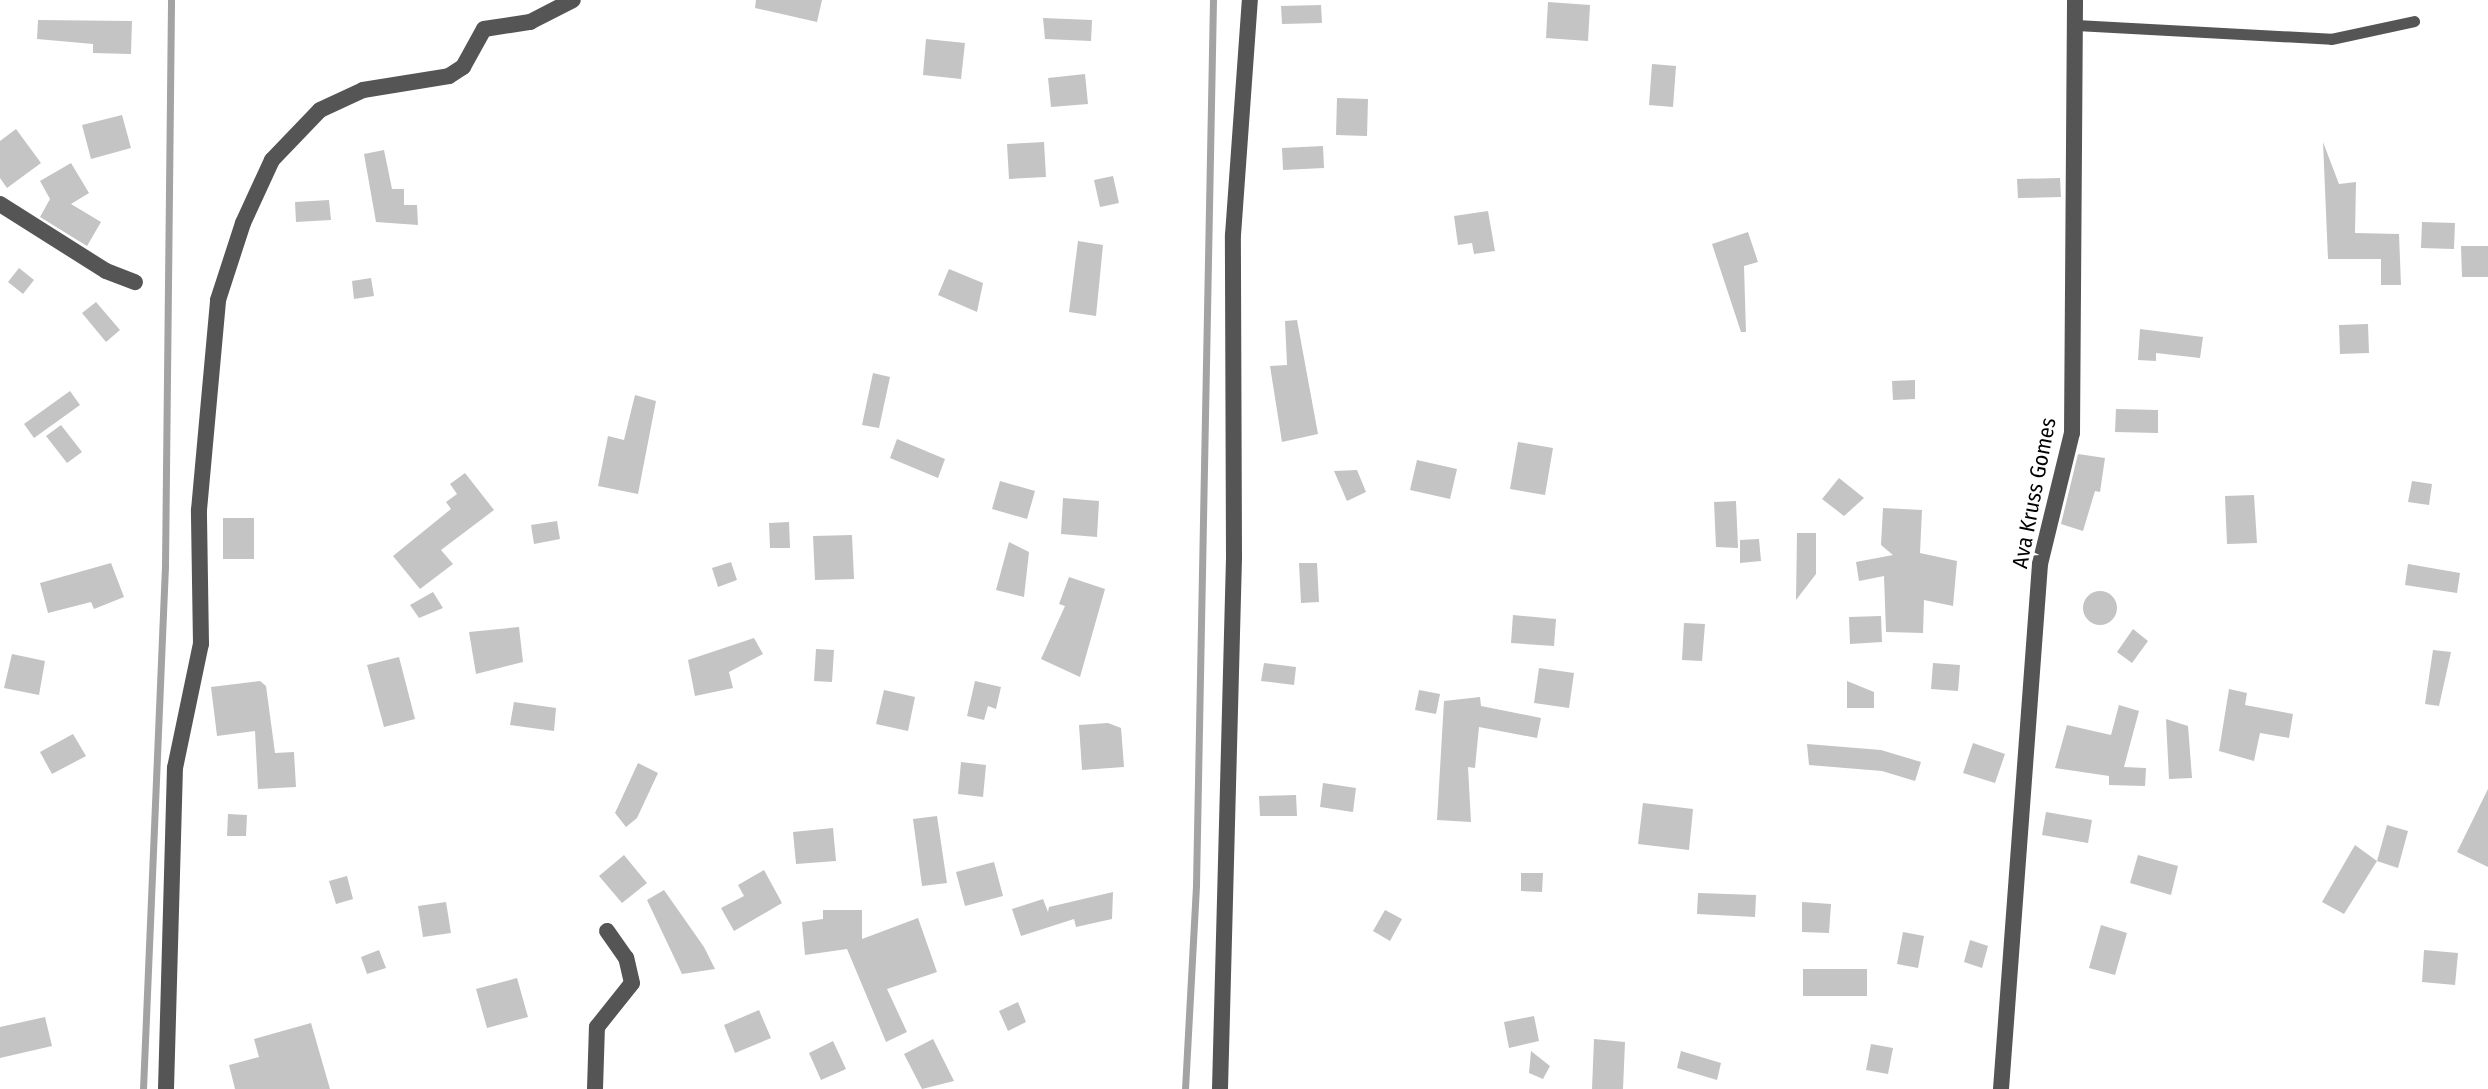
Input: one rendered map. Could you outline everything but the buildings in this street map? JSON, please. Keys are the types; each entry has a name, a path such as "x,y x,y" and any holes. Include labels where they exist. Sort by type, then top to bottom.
{"street":[{"path":"166,1089 175,768 201,644 199,510 218,300 243,223 272,160 320,110 363,90 449,76 463,67 484,29 530,22 573,0"},
{"path":"1220,1089 1234,558 1233,235 1250,0"},
{"name":"Ava Kruss Gomes","path":"2001,1089 2040,564 2072,433 2075,0"},
{"path":"0,204 106,271 135,282"},
{"path":"595,1089 597,1027 632,983 626,958 607,931"}],"lane":[{"path":"2076,25 2331,39 2414,21"}],"waterway":[{"path":"143,1089 165,566 171,0"},
{"path":"1185,1089 1196,885 1213,0"}]}
